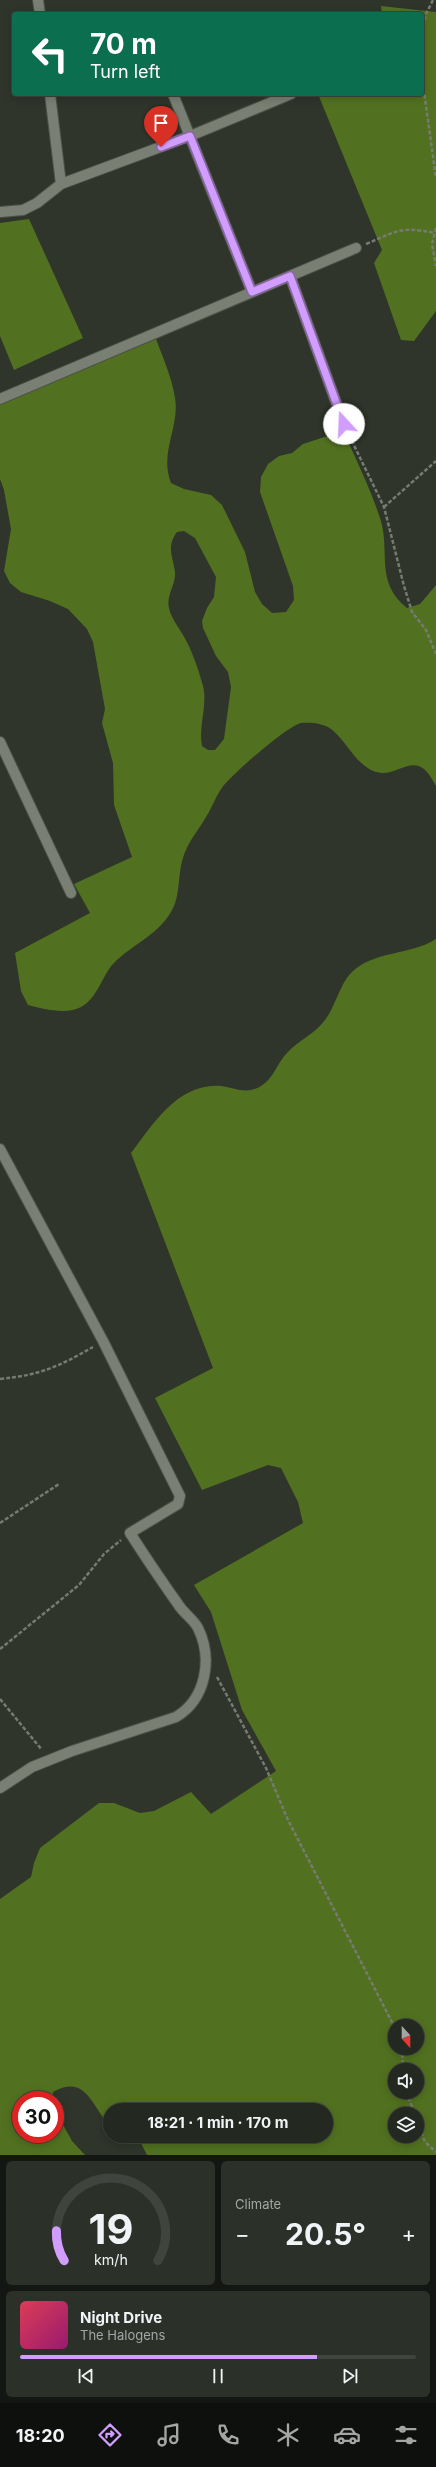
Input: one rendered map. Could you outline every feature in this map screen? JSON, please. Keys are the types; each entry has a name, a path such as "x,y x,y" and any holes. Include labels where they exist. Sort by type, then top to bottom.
{"street":[{"path":"38,0 40,12"},
{"path":"50,96 61,184"},
{"path":"174,96 252,292"},
{"path":"0,212 23,210 37,204 61,184 190,136 286,96"},
{"path":"0,399 356,248"},
{"path":"290,276 344,424"},
{"path":"0,742 71,893"},
{"path":"0,1149 104,1341 180,1496 178,1504 130,1533 181,1608 197,1627 207,1659 199,1695 188,1710 176,1717 32,1767 0,1788"}],"path":[{"path":"424,23 426,14 433,0"},
{"path":"424,91 436,178"},
{"path":"356,248 396,231 410,228 435,233"},
{"path":"436,228 432,244 436,266"},
{"path":"344,424 384,507 412,612 426,630 436,654"},
{"path":"384,507 436,461"},
{"path":"0,1380 38,1374 58,1367 104,1341"},
{"path":"0,1523 59,1484"},
{"path":"0,1649 79,1585 104,1554 130,1533"},
{"path":"207,1659 266,1768 288,1820 390,2019"},
{"path":"0,1699 50,1760"},
{"path":"424,2139 436,2152"}],"green space":[{"path":"381,6 436,12 436,311 414,341 401,340 374,263 382,250 319,96 424,96 424,12 382,12"},
{"path":"29,219 83,338 14,370 0,336 0,223"},
{"path":"155,336 169,374 175,398 175,419 167,461 171,483 184,489 211,495 222,505 245,552 255,592 262,604 272,613 286,612 294,600 293,586 260,492 261,477 268,464 279,456 292,453 303,444 343,431 380,518 383,530 385,566 390,588 407,608 420,604 436,585 436,786 426,771 417,766 411,765 382,773 374,771 360,762 338,735 328,727 318,724 301,723 284,732 249,761 221,789 186,850 181,865 176,900 174,906 162,924 113,964 87,1003 81,1007 69,1011 28,1005 21,991 15,953 90,913 74,884 132,857 114,805 113,763 102,723 105,709 93,642 87,629 68,609 50,601 21,592 10,583 4,571 11,529 4,490 0,479 0,403","holes":["184,531 195,538 216,577 214,597 207,608 202,621 203,628 216,656 228,672 231,687 224,739 215,750 208,750 202,746 201,731 204,701 203,686 192,653 171,615 168,603 175,577 171,552 174,537 177,532"]},
{"path":"436,939 436,2155 147,2155 141,2143 333,2143 333,2103 103,2103 103,2117 93,2102 81,2089 64,2087 55,2091 12,2091 12,2143 64,2143 64,2126 72,2141 85,2155 0,2155 0,1899 31,1877 34,1863 40,1848 99,1803 114,1803 140,1813 154,1811 191,1792 211,1814 276,1771 242,1710 211,1612 194,1585 303,1523 298,1502 281,1468 268,1465 202,1490 155,1398 213,1368 131,1153 168,1107 192,1091 206,1087 221,1086 241,1090 251,1090 261,1086 269,1079 287,1053 319,1027 324,1021 350,974 359,966 369,961 414,948"}],"route":[{"path":"161,147 190,136 252,292 290,276 344,424"}]}
